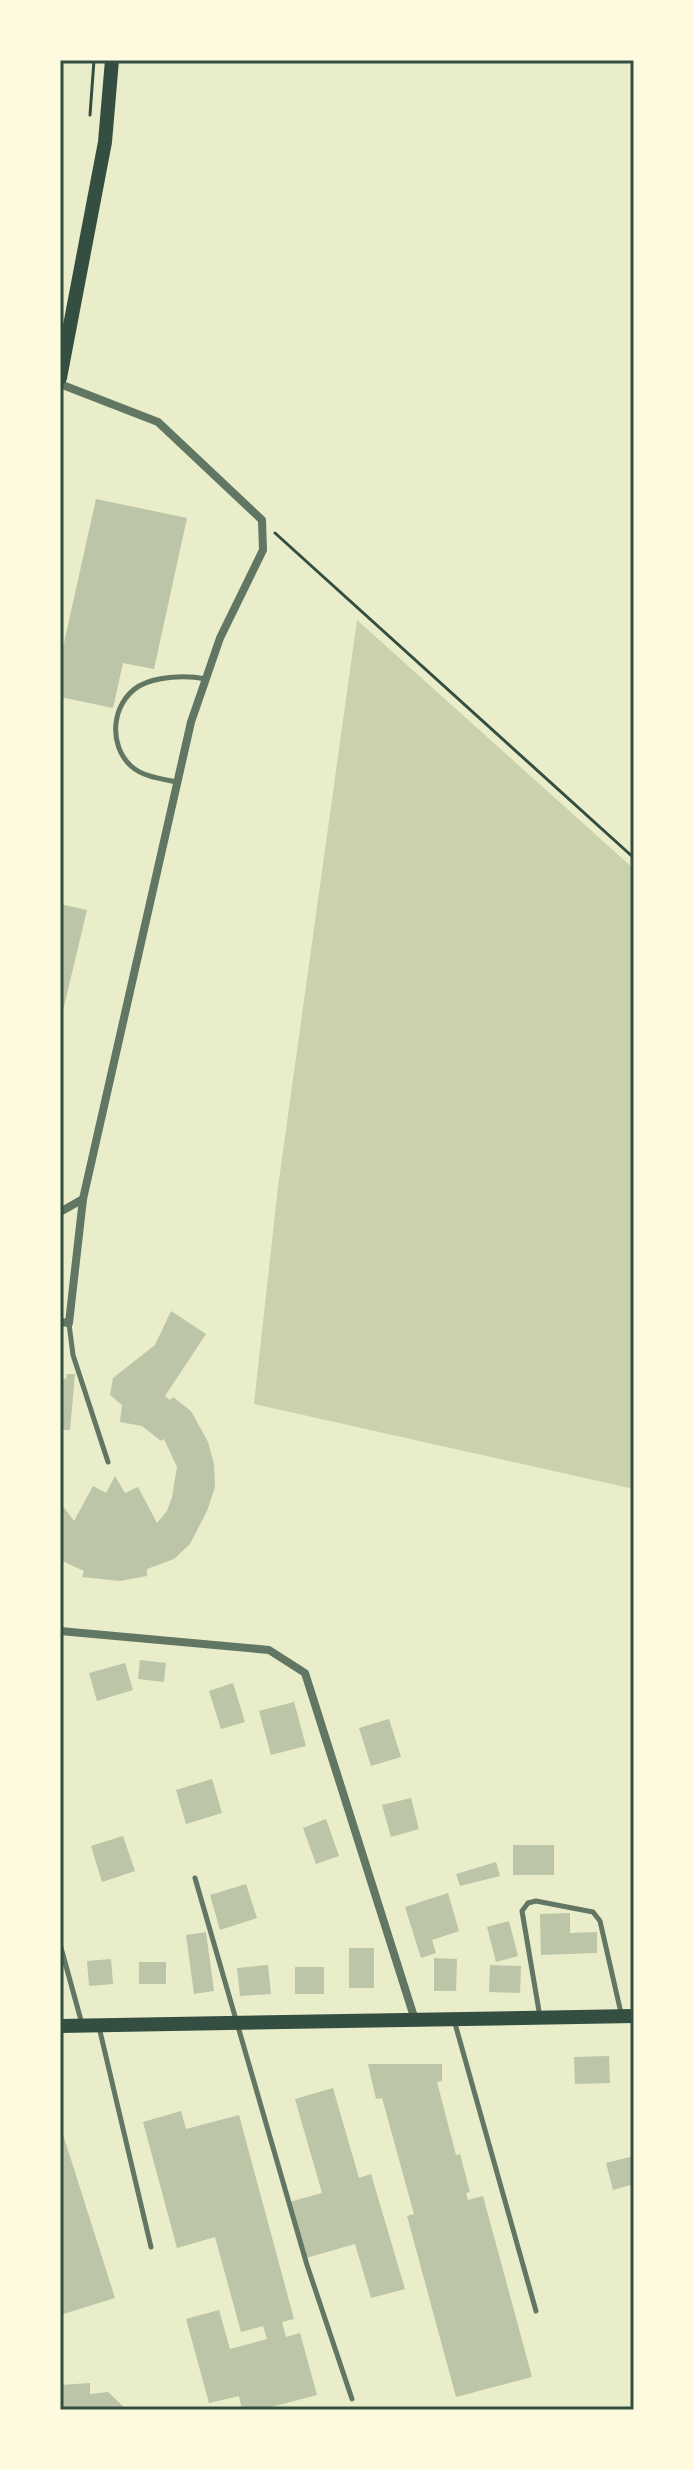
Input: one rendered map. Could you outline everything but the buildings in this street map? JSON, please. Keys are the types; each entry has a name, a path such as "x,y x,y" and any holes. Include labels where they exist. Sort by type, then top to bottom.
{"main road":[{"path":"60,381 105,142 112,60"},
{"path":"60,2026 628,2016"}],"street":[{"path":"60,381 158,422 262,520 263,550 220,638 191,722 83,1199 64,1322"},
{"path":"60,1212 83,1199"},
{"path":"60,1631 269,1650 305,1673 415,2020"}],"lane":[{"path":"178,782 151,777 132,768 116,740 115,719 124,702 139,686 186,676 206,679"},
{"path":"64,1322 108,1462"},
{"path":"195,1878 307,2265 352,2399"},
{"path":"540,2018 522,1911 528,1903 536,1901 593,1912 600,1921 628,2016"},
{"path":"60,1944 91,2026 151,2247"},
{"path":"453,2019 536,2311"}],"path":[{"path":"89,128 94,60"},
{"path":"262,520 634,858"}],"green space":[{"path":"357,620 634,869 634,1489 254,1404 278,1187"}]}
